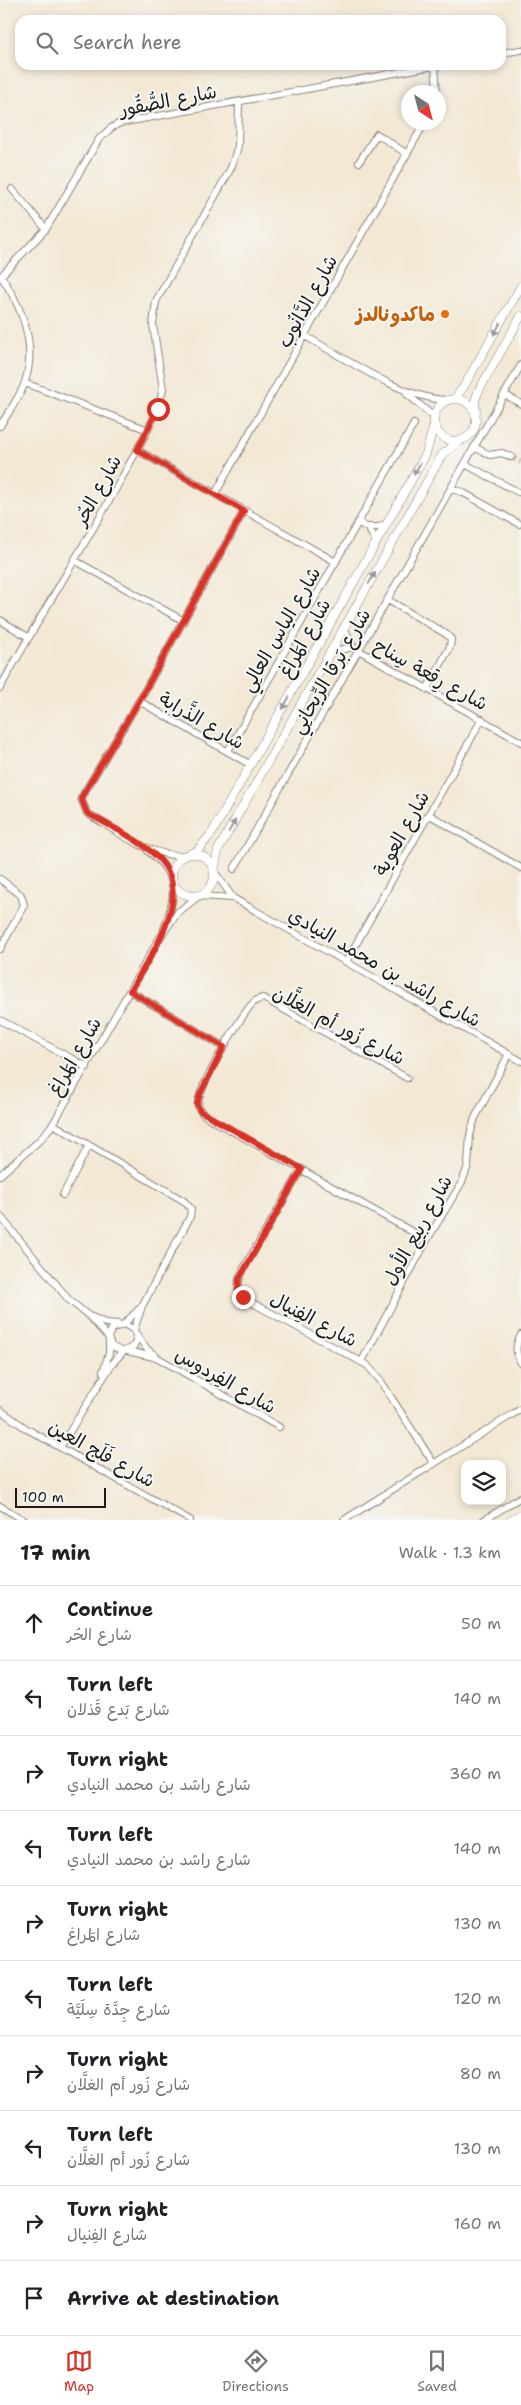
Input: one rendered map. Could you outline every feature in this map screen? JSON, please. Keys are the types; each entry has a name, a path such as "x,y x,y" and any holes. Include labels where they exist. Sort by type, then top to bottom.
{"street":[{"path":"506,52 521,50"},
{"name":"شارع الصُّقُور","path":"0,276 46,229 99,139 111,128 130,120 410,70"},
{"path":"437,70 437,85"},
{"name":"شارع الحُر","path":"0,688 137,450 158,409 163,389 153,325 156,301 231,168 238,146 239,102"},
{"name":"شارع الدَّانُوب","path":"215,494 420,130"},
{"path":"359,162 378,134 407,154"},
{"path":"12,188 46,229"},
{"path":"0,276 17,303 28,335 30,353 25,383 0,426"},
{"path":"455,398 470,377 521,286"},
{"path":"404,391 434,420 441,436 454,441 461,440 472,433 475,427 475,401 478,392 521,316"},
{"path":"305,336 404,391 432,400 455,398 468,403 476,414"},
{"name":"شارع بَرقا الرِّيحانِي","path":"234,869 356,649 388,600 521,365"},
{"path":"25,383 148,430"},
{"path":"504,394 521,404"},
{"path":"434,420 436,410 446,400"},
{"name":"شارع المَراغ","path":"184,856 197,851 212,833 251,765 426,454 434,420"},
{"name":"شارع الياس العالِي","path":"228,751 414,424"},
{"name":"شارع المَراغ","path":"214,871 218,850 442,455 461,440"},
{"path":"474,447 490,455 502,453 511,457"},
{"path":"137,450 336,562"},
{"path":"465,464 518,492"},
{"path":"451,489 466,494 519,524"},
{"path":"139,844 166,855 199,855 211,864 214,871 211,886 199,896 182,894 175,888 162,862 139,844 87,813 81,798 139,701 244,511"},
{"path":"358,522 367,527 374,528 386,524"},
{"path":"367,527 376,542"},
{"path":"74,560 184,621"},
{"path":"388,600 446,634 451,639 450,647 427,689"},
{"path":"0,620 28,637"},
{"name":"شارع رِقعة سِناح","path":"344,627 356,649 521,742"},
{"name":"شارع رِقعة سِناح","path":"331,652 356,649"},
{"name":"شارع الذَّرابة","path":"139,701 251,765"},
{"name":"شارع العوية","path":"346,962 482,719"},
{"path":"428,814 521,868"},
{"path":"172,880 172,870 176,862 184,856"},
{"name":"شارع راشد بن محمد النيادي","path":"214,871 233,898 521,1061"},
{"path":"0,879 21,895 24,905 0,948"},
{"name":"شارع المَراغ","path":"159,940 173,904 172,880"},
{"name":"شارع المَراغ","path":"0,1175 40,1140 53,1124 159,940 178,912 199,896"},
{"name":"شارع راشد بن محمد النيادي","path":"199,896 233,898"},
{"path":"130,991 224,1047"},
{"name":"شارع زُور أم الغلَّان","path":"407,1078 263,998 253,1002 224,1047 200,1094 197,1104 200,1111 427,1240"},
{"path":"0,1020 87,1067"},
{"name":"شارع ربيع الأول","path":"362,1361 427,1240 462,1182 468,1166 470,1135 475,1118 509,1054"},
{"path":"53,1124 184,1201 191,1209 190,1217 142,1306 135,1332 136,1342 100,1381 60,1447"},
{"path":"63,1195 89,1145"},
{"name":"شارع الفِنيال","path":"302,1169 244,1268 239,1279 238,1290 247,1300 362,1361 380,1380 434,1464"},
{"path":"0,1216 54,1284 89,1316 109,1339 114,1349 125,1352"},
{"path":"100,1381 109,1353 109,1339 112,1329 122,1324 142,1306"},
{"path":"89,1316 105,1323 122,1324 135,1332"},
{"name":"شارع الفِردوس","path":"135,1332 146,1349 158,1358 280,1427"},
{"path":"521,1335 516,1350 521,1363"},
{"name":"شارع الفِردوس","path":"125,1352 158,1358"},
{"path":"344,1520 521,1409"},
{"name":"شارع فَلَج العين","path":"0,1410 17,1423 190,1520"},
{"path":"484,1520 521,1497"},
{"path":"0,1506 24,1520"},
{"path":"511,1520 521,1514"}],"tunnel":[{"path":"511,457 521,462"}],"place":[{"name":"ماكدونالدز","path":"445,314"}],"route":[{"path":"158,409 137,450 244,511 139,701 81,798 87,813 139,844 159,859 172,880 174,895 170,912 159,940 130,991 224,1047 200,1094 197,1104 200,1111 207,1117 302,1169 244,1268 239,1279 238,1290 243,1297"}]}
